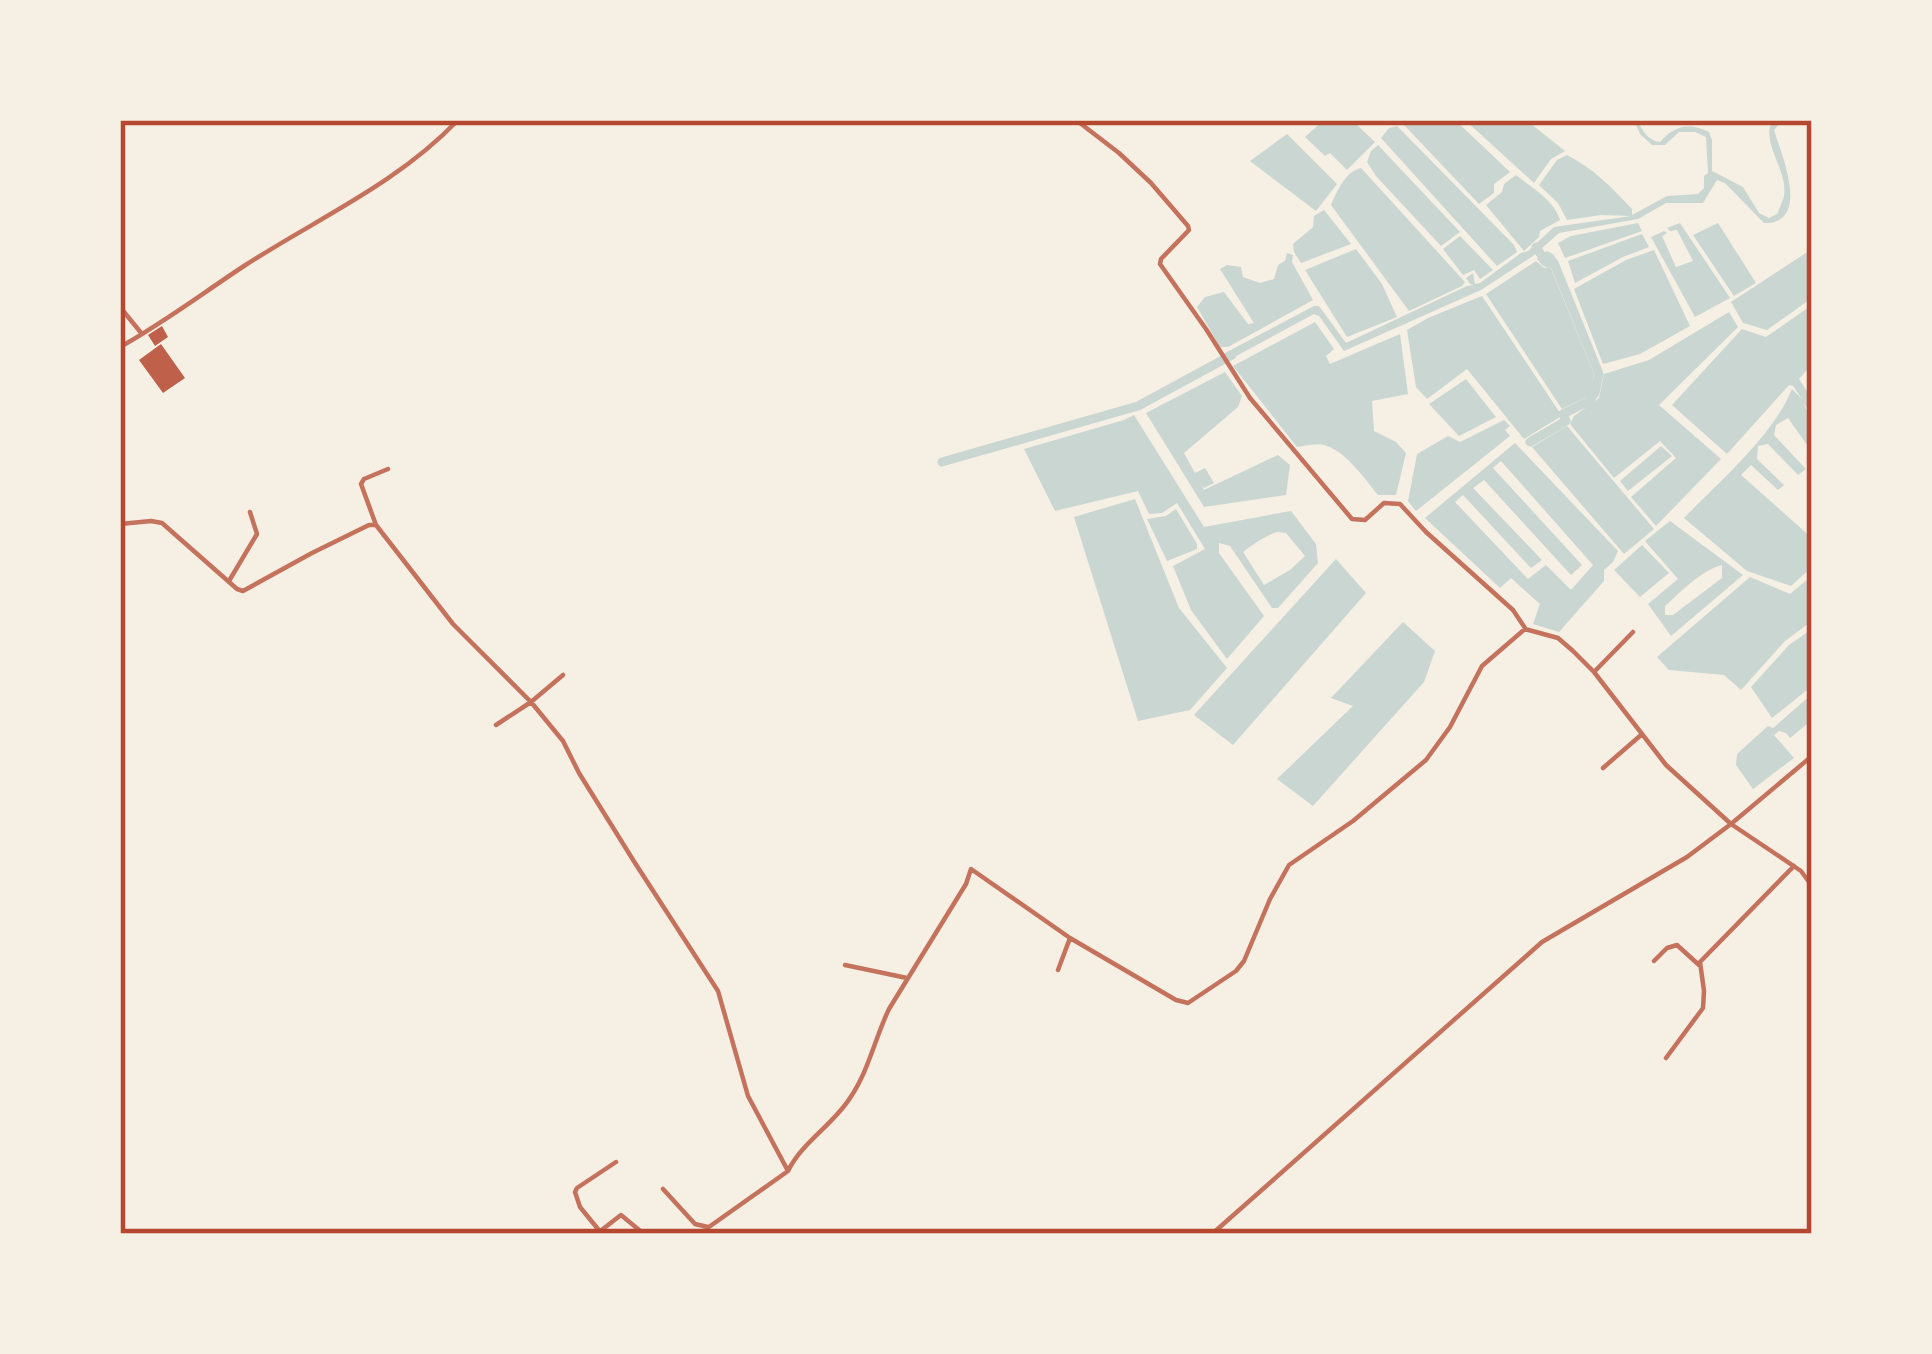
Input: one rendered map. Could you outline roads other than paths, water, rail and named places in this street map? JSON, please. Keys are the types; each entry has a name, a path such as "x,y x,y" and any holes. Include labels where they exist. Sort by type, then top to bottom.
{"street":[{"path":"120,347 382,184 414,162 458,120"},
{"path":"1076,120 1151,183 1188,226 1160,264 1266,418 1352,519 1365,520 1384,503 1400,504 1513,610 1525,629 1558,638 1594,672 1666,765 1731,824 1802,871 1812,886"},
{"path":"120,307 142,334"},
{"path":"388,469 362,484 376,525 453,624 563,741 718,991 748,1096 788,1171"},
{"path":"229,581 257,534 250,512"},
{"path":"120,524 162,523 243,591 376,525"},
{"path":"700,1234 788,1171 795,1156 842,1110 872,1057 880,1028 971,869 1070,938 1182,1002 1192,1000 1244,961 1289,865 1414,772 1442,740 1482,667 1525,629"},
{"path":"1594,672 1633,632"},
{"path":"496,724 563,675"},
{"path":"1603,768 1640,735"},
{"path":"1212,1234 1542,942 1687,856 1812,756"},
{"path":"1699,965 1794,866"},
{"path":"1058,970 1070,938"},
{"path":"1654,961 1666,948 1677,945 1699,965 1704,991 1703,1008 1666,1058"},
{"path":"845,965 907,978"},
{"path":"616,1162 578,1188 580,1207 601,1233 621,1215 644,1234"},
{"path":"663,1190 695,1224 708,1227"}],"waterway":[{"path":"1530,442 1566,421 1563,414 1589,401 1599,374 1554,263 1546,262 1536,247"},
{"path":"942,462 1138,406 1232,355"}]}
